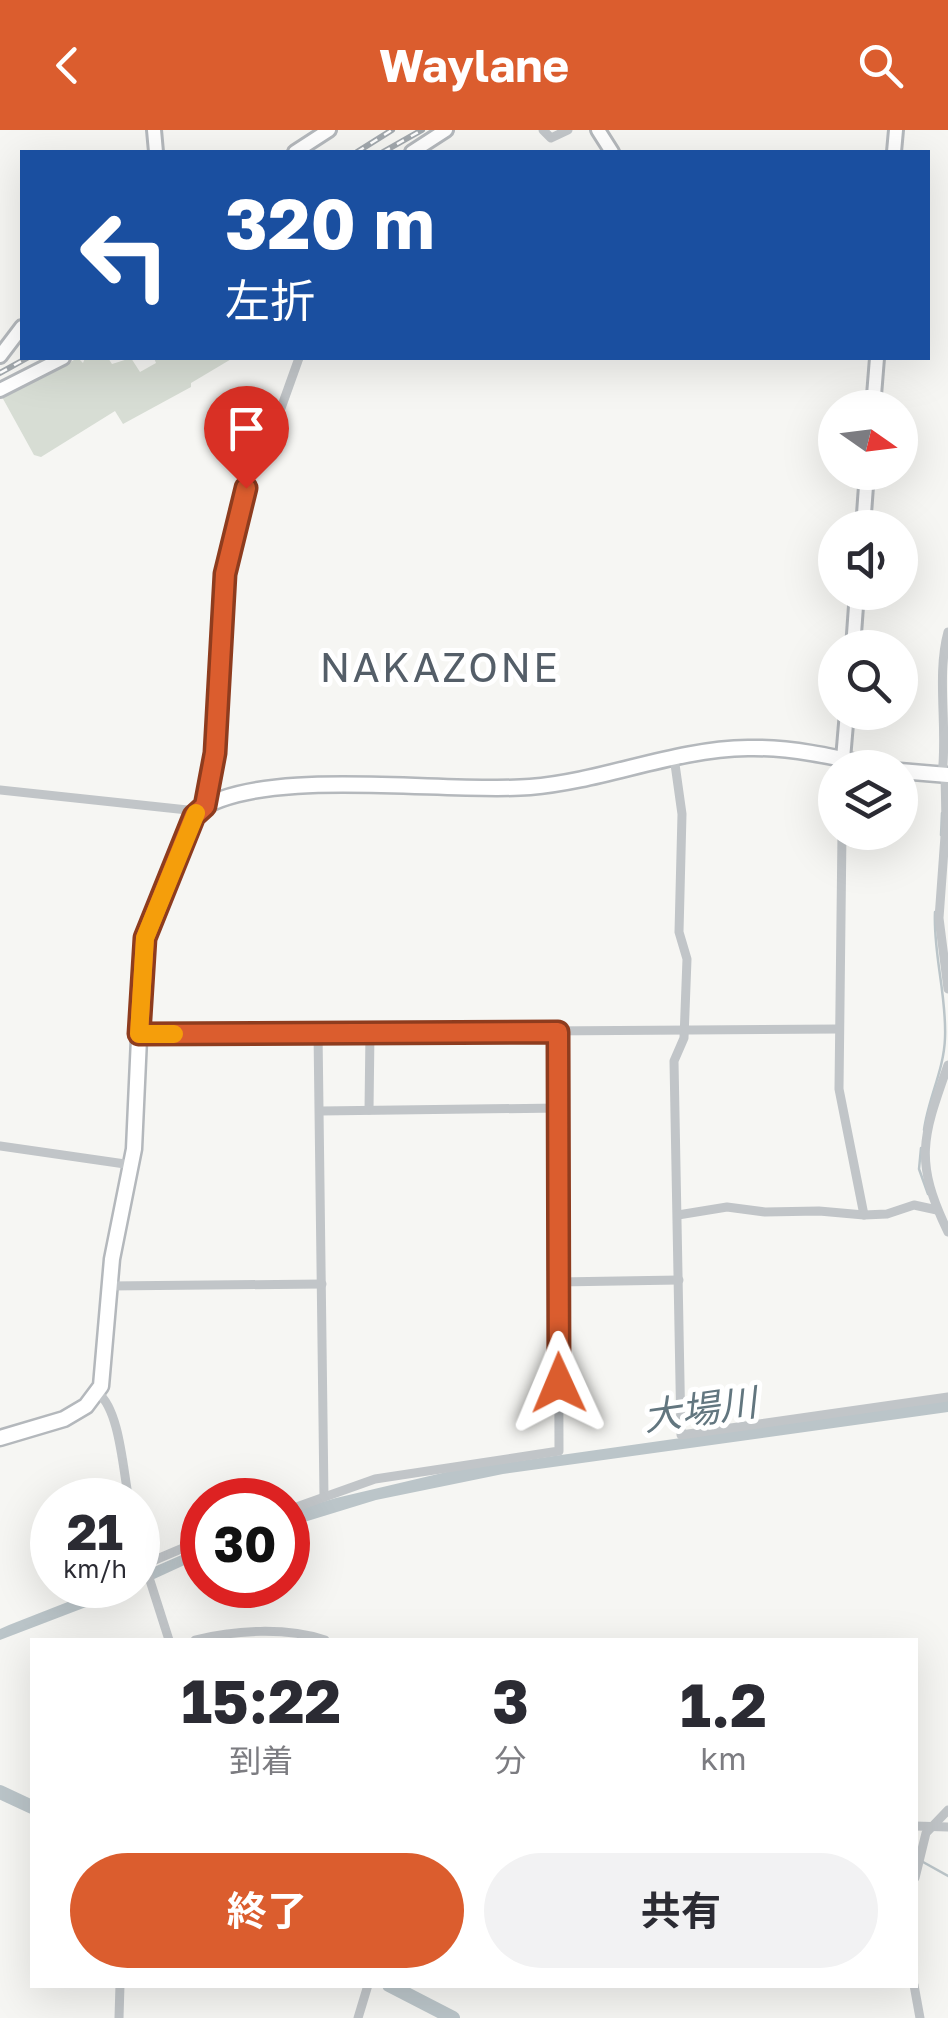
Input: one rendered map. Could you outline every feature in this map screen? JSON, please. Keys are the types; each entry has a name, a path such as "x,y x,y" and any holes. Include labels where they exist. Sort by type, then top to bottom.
{"main road":[{"path":"0,1438 64,1419 86,1406 98,1392 104,1369 109,1286 132,1164 145,938 201,809 244,794 286,786 496,790 536,787 674,757 747,748 818,756"},
{"path":"918,773 945,775"}],"street":[{"path":"415,150 446,130"},
{"path":"543,130 551,138 568,130"},
{"path":"297,150 324,132"},
{"path":"0,356 20,330"},
{"path":"0,390 59,360"},
{"path":"0,790 201,809 218,734 226,563 250,477 298,360"},
{"path":"874,390 877,360"},
{"path":"948,632 943,656 946,822 939,918 948,989"},
{"path":"674,757 682,814 680,932 687,958 685,1031 674,1061 681,1435 948,1397"},
{"path":"842,850 838,1089 864,1215"},
{"path":"139,1034 839,1028"},
{"path":"318,1032 324,1497"},
{"path":"370,1032 370,1110"},
{"path":"310,1502 376,1479 559,1450 558,1032"},
{"path":"948,1065 929,1119 924,1168 934,1209 948,1232"},
{"path":"321,1110 559,1108"},
{"path":"0,1146 132,1164"},
{"path":"678,1215 727,1207 864,1215 887,1214 914,1205 934,1209"},
{"path":"558,1282 679,1280"},
{"path":"109,1286 322,1284"},
{"path":"98,1392 109,1406 124,1478"},
{"path":"159,1608 169,1638"},
{"path":"205,1638 262,1632 319,1638"},
{"path":"918,1862 922,1841 948,1810"},
{"path":"918,1826 948,1827"},
{"path":"119,2018 120,1988"},
{"path":"358,2018 367,1988"},
{"path":"915,1988 920,2018"}],"shaded area":[{"path":"74,360 109,360 112,364 132,360 140,372 156,363 155,360 230,360 191,383 191,387 123,424 115,411 41,457 34,455 2,397"},
{"path":"948,1400 948,1412 503,1474 376,1500 310,1520 310,1506 455,1470"},
{"path":"180,1556 180,1567 160,1576 160,1564"},
{"path":"53,1608 84,1608 0,1640 0,1629"}],"waterway":[{"path":"941,835 942,813"},
{"path":"924,1130 945,1038 935,912"},
{"path":"921,1148 919,1169 928,1194"},
{"path":"0,1792 30,1806"},
{"path":"923,1862 948,1876"},
{"path":"395,1988 453,2018"}],"railway":[{"path":"360,150 392,130"},
{"path":"387,150 422,130"},
{"path":"0,373 23,360"}],"slow traffic":[{"path":"174,1034 139,1034 142,962 152,918 196,813"}],"district":[{"name":"NAKAZONE","path":"440,668"}],"route":[{"path":"246,488 226,563 218,734 210,781 205,806 194,816 145,938 139,1034 558,1032 559,1383"}],"water label":[{"name":"大場川","path":"700,1410"}]}
